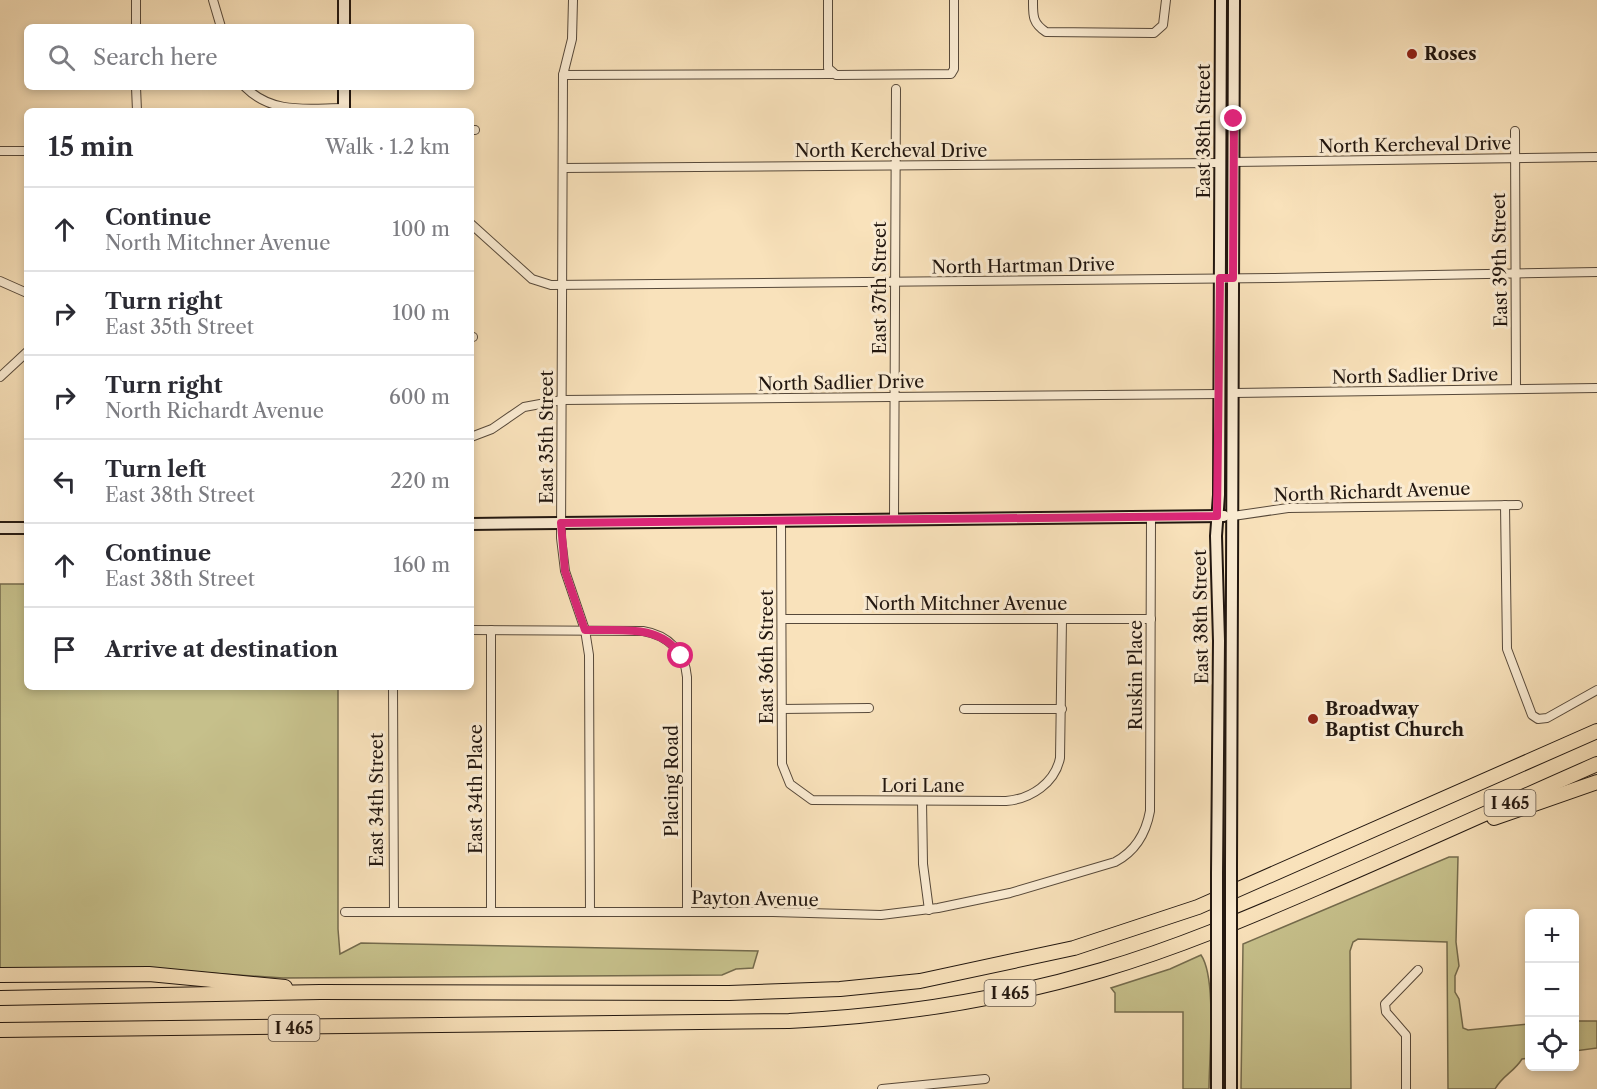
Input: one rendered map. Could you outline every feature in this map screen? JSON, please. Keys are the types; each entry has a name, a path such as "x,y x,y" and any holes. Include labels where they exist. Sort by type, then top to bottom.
{"highway":[{"path":"1546,752 1597,725"},
{"name":"I 465","path":"0,998 320,992 792,992 893,984 971,972 1074,948 1198,907 1597,731"},
{"name":"I 465","path":"0,1030 780,1021 920,1010 1026,990 1165,950 1223,928 1597,764"},
{"path":"1424,841 1597,782"},
{"path":"0,975 141,974 240,981 320,992"}],"main road":[{"path":"344,0 344,24"},
{"name":"East 38th Street","path":"1217,1089 1217,516 1220,394 1221,0"},
{"name":"East 38th Street","path":"1231,1089 1234,0"},
{"path":"344,90 344,108"},
{"name":"North Richardt Avenue","path":"474,524 1233,516"},
{"path":"0,528 24,528"}],"street":[{"path":"136,0 136,24"},
{"path":"213,0 220,24"},
{"name":"East 35th Street","path":"573,0 572,39 562,75 561,523 565,571 585,630 590,669 590,912"},
{"path":"828,0 828,68 832,74"},
{"path":"562,75 951,74 954,69 954,0"},
{"path":"1033,0 1033,19 1038,27 1046,32 1154,33 1163,24 1166,0"},
{"name":"East 37th Street","path":"894,519 896,89"},
{"path":"136,90 137,108"},
{"path":"248,90 259,99 274,106 309,108"},
{"name":"East 39th Street","path":"1515,131 1516,389"},
{"path":"0,151 24,151"},
{"name":"North Kercheval Drive","path":"1233,162 1597,157"},
{"name":"North Kercheval Drive","path":"562,168 1220,163"},
{"name":"North Hartman Drive","path":"474,227 532,279 545,284 562,285 1597,272"},
{"path":"0,281 24,292"},
{"path":"0,376 24,355"},
{"name":"North Sadlier Drive","path":"1233,393 1597,388"},
{"name":"North Sadlier Drive","path":"474,436 492,429 524,407 562,400 1220,394"},
{"path":"1505,505 1507,649 1534,717 1547,718 1597,690"},
{"name":"North Richardt Avenue","path":"1233,516 1288,508 1518,505"},
{"name":"Ruskin Place","path":"1144,833 1150,811 1151,517"},
{"name":"East 36th Street","path":"781,520 782,764 785,777 795,790"},
{"name":"North Mitchner Avenue","path":"782,619 1151,619"},
{"path":"964,709 1062,709 1062,619"},
{"path":"474,630 585,630"},
{"name":"East 34th Place","path":"491,630 491,912"},
{"name":"Placing Road","path":"585,630 649,632 665,639 679,652 687,677 687,912"},
{"name":"East 34th Street","path":"393,690 394,912"},
{"path":"782,709 869,708"},
{"name":"Lori Lane","path":"795,790 807,798 821,802 1013,801 1030,795 1048,782 1060,758 1062,709"},
{"path":"922,801 923,864 929,910"},
{"name":"Payton Avenue","path":"345,912 687,912 858,916 929,910 1010,893 1105,866 1129,852 1144,833"},
{"path":"1406,1089 1406,1035 1386,1012 1385,1007 1387,999 1418,970"},
{"path":"882,1089 986,1079"}],"shaded area":[{"path":"0,584 24,584 24,690 338,690 338,929 340,954 361,943 758,951 753,968 736,969 722,975 283,978 137,968 0,969"},
{"path":"1449,857 1458,857 1456,942 1459,966 1455,976 1455,992 1459,999 1463,1028 1468,1030 1525,1024 1525,1059 1501,1080 1495,1089 1448,1089 1447,942 1358,939 1353,942 1350,951 1351,1089 1241,1089 1243,944"},
{"path":"1201,955 1206,966 1211,999 1209,1089 1183,1089 1183,1012 1115,1012 1115,993 1111,988 1170,969"},
{"path":"1579,1021 1597,1021 1597,1048 1579,1050"}],"place":[{"name":"Roses","path":"1412,54"},
{"name":"Broadway Baptist Church","path":"1313,719"}],"route":[{"path":"681,656 674,645 653,633 585,630 565,571 561,523 1217,516 1220,278 1233,278 1234,119"}]}
